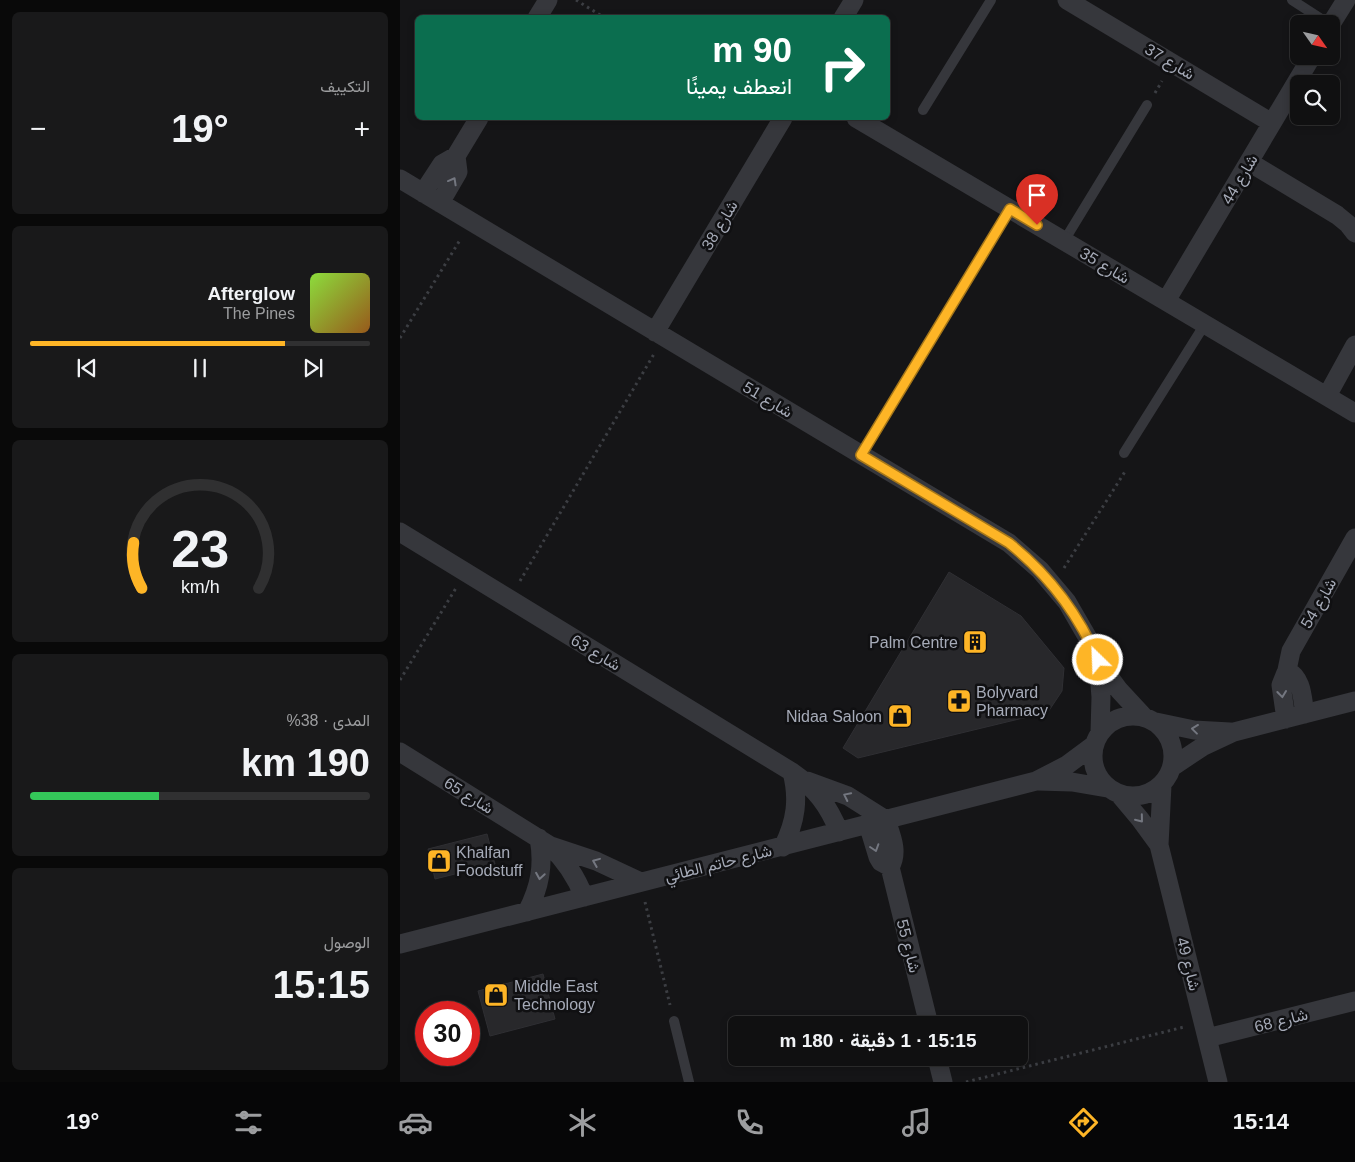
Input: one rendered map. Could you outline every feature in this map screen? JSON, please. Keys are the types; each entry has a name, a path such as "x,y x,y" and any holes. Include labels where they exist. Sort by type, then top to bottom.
{"street":[{"path":"540,15 548,0"},
{"path":"845,15 854,0"},
{"name":"شارع 37","path":"1068,0 1094,7 1173,63 1272,122"},
{"path":"1336,15 1346,0"},
{"name":"شارع 44","path":"1166,301 1307,65"},
{"path":"424,193 442,164 456,156 478,120"},
{"name":"شارع 38","path":"659,334 782,120"},
{"name":"شارع 35","path":"859,120 1355,413"},
{"path":"440,203 458,172 456,156"},
{"path":"1249,162 1337,215 1355,233"},
{"name":"شارع 51","path":"400,180 1009,543 1025,556 1054,586 1078,621 1098,660 1119,690 1150,720"},
{"path":"1327,396 1355,346"},
{"name":"شارع 63","path":"400,532 798,776 848,796 886,820"},
{"name":"شارع 54","path":"1286,719 1281,685 1287,670 1291,651 1355,538"},
{"name":"شارع 51","path":"1097,739 1100,697 1098,660"},
{"path":"1287,670 1298,681 1304,714"},
{"path":"1172,767 1202,747 1234,732 1355,701"},
{"path":"1150,720 1165,731 1171,742 1174,754 1172,767 1162,785 1153,792 1142,796 1130,797 1113,791 1099,779 1094,768 1093,756 1097,739 1108,724 1119,718 1131,716 1150,720 1194,730 1234,732"},
{"name":"شارع حاتم الطائي","path":"400,944 1036,781 1067,765 1097,739"},
{"name":"شارع 65","path":"400,752 544,842 570,868 584,897"},
{"path":"783,847 790,833 797,802 796,787 798,776"},
{"name":"شارع 63","path":"798,776 826,804 839,832"},
{"name":"شارع حاتم الطائي","path":"1036,781 1072,782 1113,791"},
{"name":"شارع 49","path":"1162,785 1160,845 1218,1082"},
{"name":"شارع 49","path":"1113,791 1140,819 1160,845"},
{"name":"شارع 55","path":"886,820 894,851 890,867 927,1016"},
{"name":"شارع 55","path":"868,824 878,857 881,862 890,867"},
{"path":"527,912 539,884 544,842"},
{"name":"شارع 65","path":"544,842 596,861 640,882"},
{"name":"شارع 68","path":"1206,1030 1355,1001"},
{"path":"939,1066 943,1082"}],"lane":[{"path":"923,110 991,0"},
{"path":"1292,0 1316,15"},
{"path":"1064,241 1147,105"},
{"path":"861,455 1010,209"},
{"path":"1124,453 1206,324"},
{"path":"674,1020 689,1082"}],"path":[{"path":"576,0 600,15"},
{"path":"1147,105 1173,63"},
{"path":"400,338 471,222"},
{"path":"510,599 659,334"},
{"path":"1054,586 1133,459 1124,453"},
{"path":"400,680 466,572"},
{"path":"640,882 674,1020"},
{"path":"966,1082 1206,1030"}],"building":[{"name":"Palm Centre","path":"949,572 1021,616 1064,668 1062,691 1048,712 858,758 843,748"},
{"path":"487,834 495,864 435,879 428,849"},
{"path":"543,974 555,1019 490,1036 478,991"}],"place":[{"name":"Palm Centre","path":"975,642"},
{"name":"Bolyvard Pharmacy","path":"959,701"},
{"name":"Nidaa Saloon","path":"900,716"},
{"name":"Khalfan Foodstuff","path":"439,861"},
{"name":"Middle East Technology","path":"496,995"}],"route":[{"path":"1037,225 1010,209 861,455 1009,543 1025,556 1040,570 1067,602 1084,630 1098,660"}]}
